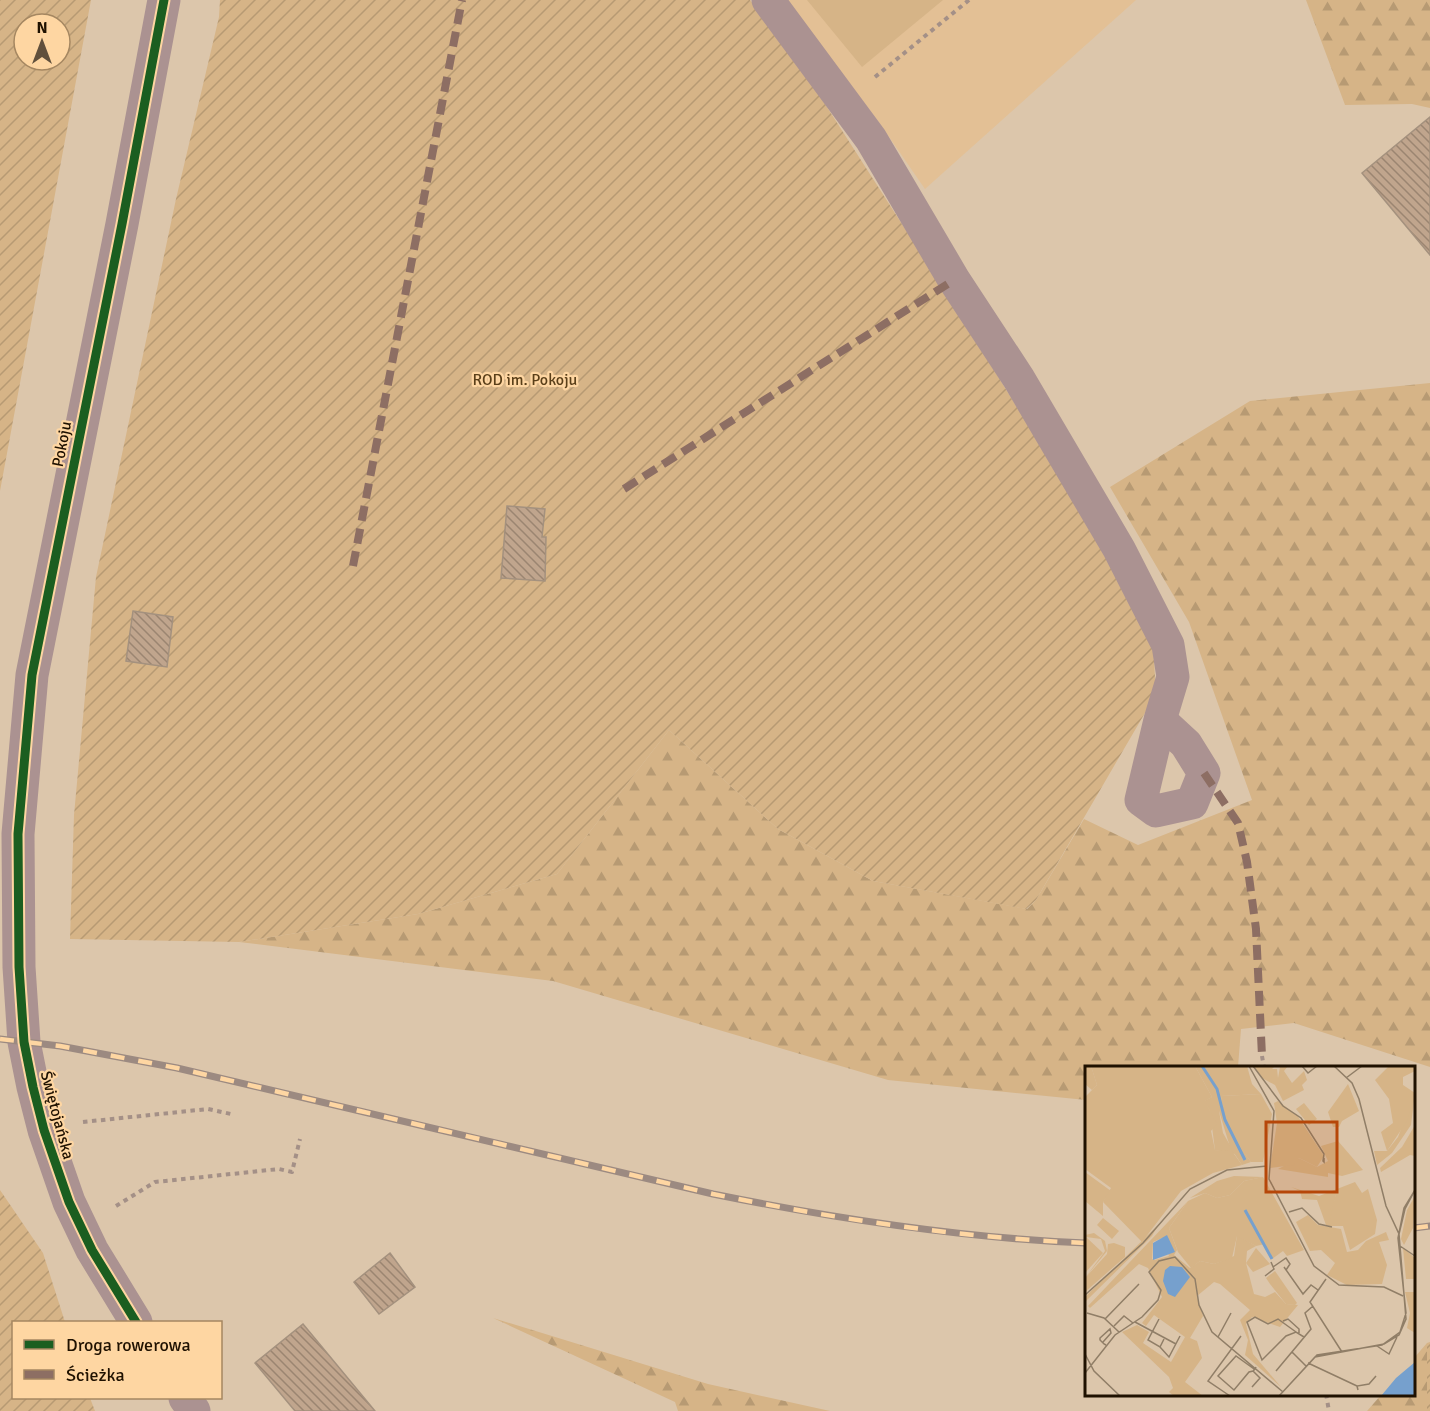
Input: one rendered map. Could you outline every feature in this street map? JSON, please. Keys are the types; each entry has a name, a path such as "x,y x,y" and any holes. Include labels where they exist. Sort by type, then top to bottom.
{"street":[{"name":"Pokoju","path":"8,898 18,834 32,675 164,0"},
{"path":"768,0 871,139 954,280 1018,379 1119,549 1168,645 1173,677 1160,720"},
{"name":"Świętojańska","path":"8,898 24,1042 44,1130 80,1226 135,1321"}],"path":[{"path":"845,102 969,0"},
{"path":"1262,1056 1264,1066"},
{"path":"72,1123 208,1108 231,1114"},
{"path":"108,1211 155,1182 279,1169 292,1172 300,1139"},
{"path":"1326,1396 1329,1411"}],"shaded area":[{"path":"787,0 1136,0 925,189 878,121"}],"green space":[{"path":"0,0 91,0 0,491"},
{"name":"ROD im. Pokoju","path":"220,0 750,0 791,51 943,288 1120,573 1153,644 1156,694 1036,900 1026,909 873,881 778,829 669,730 557,874 418,914 239,942 70,939 74,815 96,577 176,199 219,17"},
{"path":"807,0 943,0 862,67"},
{"path":"1306,0 1430,0 1430,108 1412,104 1345,105"},
{"path":"1430,383 1430,1067 1294,1023 1241,1029 1238,1066 1085,1066 1085,1100 888,1080 553,981 239,942 418,914 557,874 669,730 778,829 873,881 1027,909 1036,900 1084,819 1138,845 1252,800 1189,622 1110,487 1250,401"},
{"path":"0,1190 43,1253 65,1321 12,1321 12,1399 90,1399 95,1411 0,1411"},
{"path":"493,1318 708,1384 830,1411 678,1411 675,1402"},
{"path":"1430,1342 1430,1411 1427,1411 1427,1343"},
{"path":"1427,1343 1427,1411 1367,1411 1380,1396 1415,1396 1415,1357"}],"building":[{"path":"1430,117 1430,255 1362,173"},
{"path":"507,506 545,509 542,537 546,537 545,581 501,578"},
{"path":"133,611 173,617 167,667 126,661"},
{"path":"390,1253 415,1287 379,1314 354,1282"},
{"path":"303,1324 375,1411 295,1411 255,1363"}],"railway":[{"path":"0,1039 60,1046 177,1068 759,1203 945,1232 1085,1243"},
{"path":"1415,1228 1430,1226"}],"marked path":[{"path":"353,566 462,0"},
{"path":"624,489 954,280"},
{"path":"1204,773 1238,823 1247,862 1256,929 1262,1056"}],"cycle path":[{"path":"135,1321 92,1250 69,1202 44,1130 33,1087 24,1042 19,967 18,834 32,675 164,0"}]}
